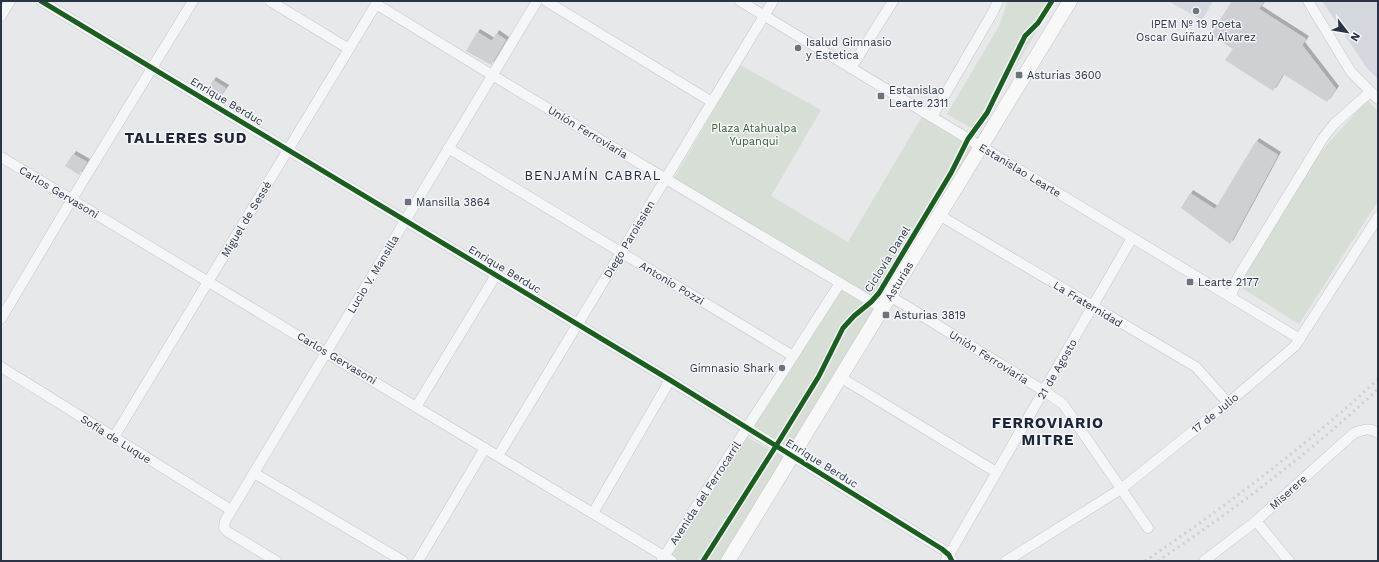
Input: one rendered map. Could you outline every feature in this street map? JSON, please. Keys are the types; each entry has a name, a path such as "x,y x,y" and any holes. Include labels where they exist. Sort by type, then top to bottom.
{"street":[{"path":"1,16 10,1"},
{"name":"Enrique Berduc","path":"41,1 670,380 942,549 949,559"},
{"path":"1,319 72,199 193,1"},
{"path":"270,1 349,49"},
{"name":"Lucio V. Mansilla","path":"276,561 228,532 224,528 225,521 537,1"},
{"path":"546,1 712,102"},
{"name":"Estanislao Learte","path":"740,1 1300,339"},
{"name":"Diego Paroissien","path":"498,456 773,1"},
{"path":"851,68 893,1"},
{"path":"932,117 994,12 998,1"},
{"name":"Asturias","path":"728,561 1070,1"},
{"path":"1231,296 1238,277 1323,138 1334,124 1374,96 1351,72 1308,1"},
{"name":"Miguel de Sessé","path":"114,437 377,3"},
{"name":"Unión Ferroviaria","path":"377,3 492,76 666,178 882,308"},
{"name":"Antonio Pozzi","path":"448,148 793,356"},
{"name":"Carlos Gervasoni","path":"1,156 327,352 666,559"},
{"name":"La Fraternidad","path":"939,215 1092,307 1196,367 1228,403"},
{"name":"17 de Julio","path":"1006,561 1121,490 1295,346 1378,217"},
{"name":"21 de Agosto","path":"949,559 996,472 1132,238"},
{"path":"416,407 496,275"},
{"name":"Avenida del Ferrocarril","path":"666,559 747,428 840,283"},
{"name":"Unión Ferroviaria","path":"890,296 1063,404 1148,528"},
{"name":"Sofía de Luque","path":"1,367 231,510"},
{"path":"840,377 996,472"},
{"path":"592,513 670,380"},
{"name":"Miserere","path":"1204,561 1256,521 1354,433 1365,429 1376,431"},
{"path":"418,561 485,448"},
{"path":"254,473 403,561"},
{"path":"1256,521 1289,561"}],"shaded area":[{"name":"IPEM Nº 19 Poeta Oscar Guiñazú Alvarez","path":"1168,1 1213,1 1202,20"},
{"path":"1322,1 1378,1 1378,79 1367,68"}],"green space":[{"path":"1008,1 1054,1 978,132 947,114 999,26"},
{"name":"Plaza Atahualpa Yupanqui","path":"740,65 821,110 771,196 848,242 923,115 978,148 881,306 673,180"},
{"path":"1367,100 1378,111 1378,201 1299,324 1237,285 1318,155"},
{"path":"840,286 878,309 792,449 751,425"},
{"path":"745,436 787,459 724,561 679,561 669,555"}],"building":[{"path":"1232,1 1264,1 1259,9 1306,39 1302,45 1336,89 1327,102 1283,74 1273,91 1225,60 1233,49 1210,35"},
{"path":"477,32 492,41 496,33 506,40 491,65 466,51"},
{"path":"213,80 226,88 219,98 207,90"},
{"path":"1256,141 1278,155 1230,244 1181,208 1190,193 1215,209"},
{"path":"73,154 87,162 79,175 65,166"}],"railway":[{"path":"1145,561 1205,519 1294,452 1378,379"},
{"path":"1158,561 1244,501 1271,480 1326,436 1378,389"}],"cycle path":[{"path":"41,1 670,380 942,549 949,555 952,561"},
{"name":"Ciclovía Danel","path":"703,561 819,376 843,328 879,293 951,173 968,139 987,113 1025,36 1038,23 1052,1"}],"place":[{"name":"IPEM Nº 19 Poeta Oscar Guiñazú Alvarez","path":"1196,11"},
{"name":"Isalud Gimnasio y Estetica","path":"798,48"},
{"name":"Asturias 3600","path":"1019,75"},
{"name":"Estanislao Learte 2311","path":"881,96"},
{"name":"Mansilla 3864","path":"408,202"},
{"name":"Learte 2177","path":"1190,282"},
{"name":"Asturias 3819","path":"886,315"},
{"name":"Gimnasio Shark","path":"782,368"}],"district":[{"name":"TALLERES SUD","path":"186,138"},
{"name":"BENJAMÍN CABRAL","path":"593,175"},
{"name":"FERROVIARIO MITRE","path":"1048,432"}]}
